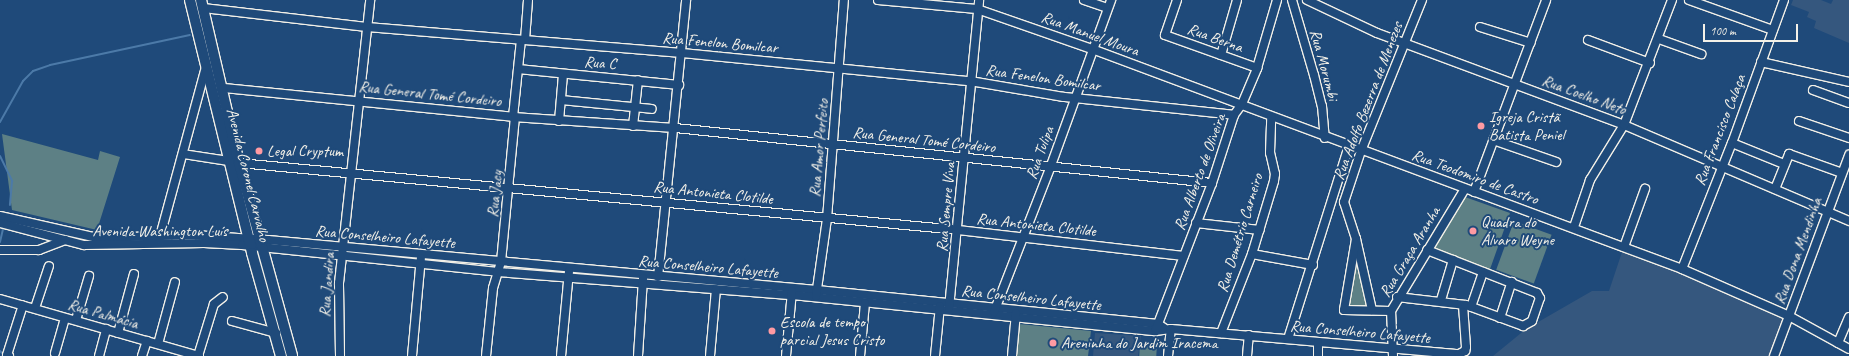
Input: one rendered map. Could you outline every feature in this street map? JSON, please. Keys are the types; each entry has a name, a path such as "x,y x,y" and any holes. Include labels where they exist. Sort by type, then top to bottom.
{"main road":[{"name":"Avenida Coronel Carvalho","path":"190,0 249,242 282,356"},
{"name":"Avenida Coronel Carvalho","path":"203,7 224,88 240,163 292,356"}],"street":[{"name":"Rua Jandira","path":"340,356 339,282 370,0"},
{"name":"Rua Jacy","path":"486,356 493,288 501,262 510,189 518,69 528,0"},
{"path":"658,277 675,128 686,0"},
{"name":"Rua Amor Perfeito","path":"816,294 827,219 844,0"},
{"name":"Rua Manuel Moura","path":"878,0 944,3 977,9 1242,104"},
{"name":"Rua Sempre Viva","path":"949,308 958,230 970,82 979,0"},
{"path":"1084,0 1109,4"},
{"name":"Rua Berna","path":"1177,0 1164,34 1257,68"},
{"path":"1221,55 1237,0"},
{"name":"Rua Alberto de Oliveira","path":"1168,356 1162,328 1184,256 1212,183 1234,115 1242,104 1257,68 1277,0"},
{"name":"Rua Morumbi","path":"1292,0 1322,106 1325,138"},
{"name":"Rua Coelho Neto","path":"1307,0 1405,44 1624,125 1721,165 1849,221"},
{"name":"Rua Adolfo Bezerra de Menezes","path":"1334,199 1344,202 1361,150 1422,0"},
{"path":"1474,192 1493,140 1516,85 1546,0"},
{"path":"1574,227 1590,180 1624,125 1650,63 1672,0"},
{"path":"1689,0 1774,30"},
{"name":"Rua Francisco Calaça","path":"1682,269 1721,165 1732,143 1784,0"},
{"name":"Rua Tulipa","path":"994,312 1021,237 1050,168 1109,4"},
{"name":"Rua Fenelon Bomilcar","path":"203,7 367,27 682,53 839,68 970,82 1074,98 1234,115"},
{"path":"1480,27 1531,43"},
{"path":"1659,39 1701,54"},
{"path":"1588,40 1650,63"},
{"path":"1761,62 1849,82"},
{"path":"159,240 206,67"},
{"name":"Rua C","path":"518,69 679,85"},
{"path":"559,121 563,74"},
{"path":"633,126 638,80"},
{"name":"Rua General Tomé Cordeiro","path":"224,88 360,100 559,121 675,128 964,157 1050,168 1212,183"},
{"path":"1813,90 1849,103"},
{"path":"561,100 652,109"},
{"name":"Rua Teodomiro de Castro","path":"1242,104 1325,138 1574,227 1682,269 1789,316 1849,349"},
{"name":"Rua Demétrio Carneiro","path":"1221,333 1252,254 1275,174 1270,152 1271,116"},
{"path":"1799,121 1849,138"},
{"path":"1493,140 1556,162"},
{"path":"1732,143 1784,164"},
{"name":"Rua Adolfo Bezerra de Menezes","path":"1288,340 1334,199 1349,146"},
{"path":"183,154 229,161"},
{"path":"1775,189 1784,164 1790,154 1842,173"},
{"name":"Rua Dona Mendinha","path":"1774,356 1849,155"},
{"name":"Rua Antonieta Clotilde","path":"240,163 510,189 666,202 827,219 958,230 1184,256"},
{"name":"Rua Graça Aranha","path":"1392,352 1390,311 1397,297 1465,189"},
{"path":"1624,247 1646,189"},
{"path":"1344,202 1356,239 1372,310"},
{"name":"Avenida Washington Luís","path":"1,220 84,245 112,246 159,240"},
{"name":"Avenida Washington Luís","path":"1,220 98,238 204,243 249,242"},
{"path":"1196,223 1260,230"},
{"path":"1356,239 1344,310 1351,312 1372,310 1390,311"},
{"path":"0,250 39,250 65,240"},
{"name":"Rua Conselheiro Lafayette","path":"249,242 420,259 501,262 568,272 643,279 716,289 792,292"},
{"path":"1397,297 1441,300 1467,306 1525,326 1532,322 1539,295 1512,282 1427,250"},
{"path":"1252,254 1313,265"},
{"path":"412,356 420,259"},
{"name":"Rua Conselheiro Lafayette","path":"420,259 498,272 568,272"},
{"path":"1441,300 1453,260"},
{"path":"35,308 49,266"},
{"path":"561,356 568,272"},
{"path":"1467,306 1483,272"},
{"path":"118,333 134,274"},
{"path":"76,320 89,276"},
{"name":"Rua Conselheiro Lafayette","path":"643,279 658,277 949,308 1318,342 1392,352 1462,354 1466,347 1467,306"},
{"path":"638,356 643,279"},
{"path":"158,344 175,282"},
{"path":"1500,318 1512,282"},
{"path":"710,356 716,289"},
{"path":"786,356 792,292"},
{"name":"Rua Conselheiro Lafayette","path":"816,294 865,303 940,306"},
{"path":"198,356 214,304 224,297"},
{"name":"Rua Palmácia","path":"0,299 158,344 185,354 198,356"},
{"path":"860,356 865,303"},
{"path":"8,356 23,305"},
{"path":"935,356 940,306"},
{"path":"1012,356 1016,314"},
{"path":"1838,343 1849,317"},
{"path":"55,353 65,318"},
{"path":"232,320 276,333"},
{"path":"99,356 106,329"},
{"path":"1247,356 1249,335"},
{"path":"142,356 147,341"},
{"path":"1318,342 1318,356"}],"shaded area":[{"path":"1793,0 1821,0 1831,4 1833,0 1849,0 1849,43 1814,28 1816,21 1807,17 1809,12 1791,5"},
{"path":"1622,252 1722,287 1784,316 1770,356 1493,356 1526,329 1592,291 1609,291"},
{"path":"1095,333 1141,336 1138,356 1093,356"}],"green space":[{"path":"2,134 98,160 100,151 120,157 97,230 12,210"},
{"name":"Quadra do Álvaro Weyne","path":"1465,197 1510,213 1489,272 1432,250"},
{"path":"1514,221 1552,235 1534,284 1496,270"},
{"path":"1355,262 1368,307 1347,309"},
{"name":"Areninha do Jardim Iracema","path":"1019,324 1091,331 1088,356 1016,356"},
{"path":"1140,342 1157,343 1156,356 1139,356"}],"waterway":[{"path":"0,122 23,81 33,71 50,65 190,35"},
{"path":"0,156 12,181 10,205"},
{"path":"0,242 3,229"},
{"path":"0,351 4,355"}],"place":[{"name":"Igreja Cristã Batista Peniel","path":"1481,126"},
{"name":"Legal Cryptum","path":"259,151"},
{"name":"Quadra do Álvaro Weyne","path":"1473,231"},
{"name":"Escola de tempo parcial Jesus Cristo","path":"772,331"},
{"name":"Areninha do Jardim Iracema","path":"1053,343"}]}
